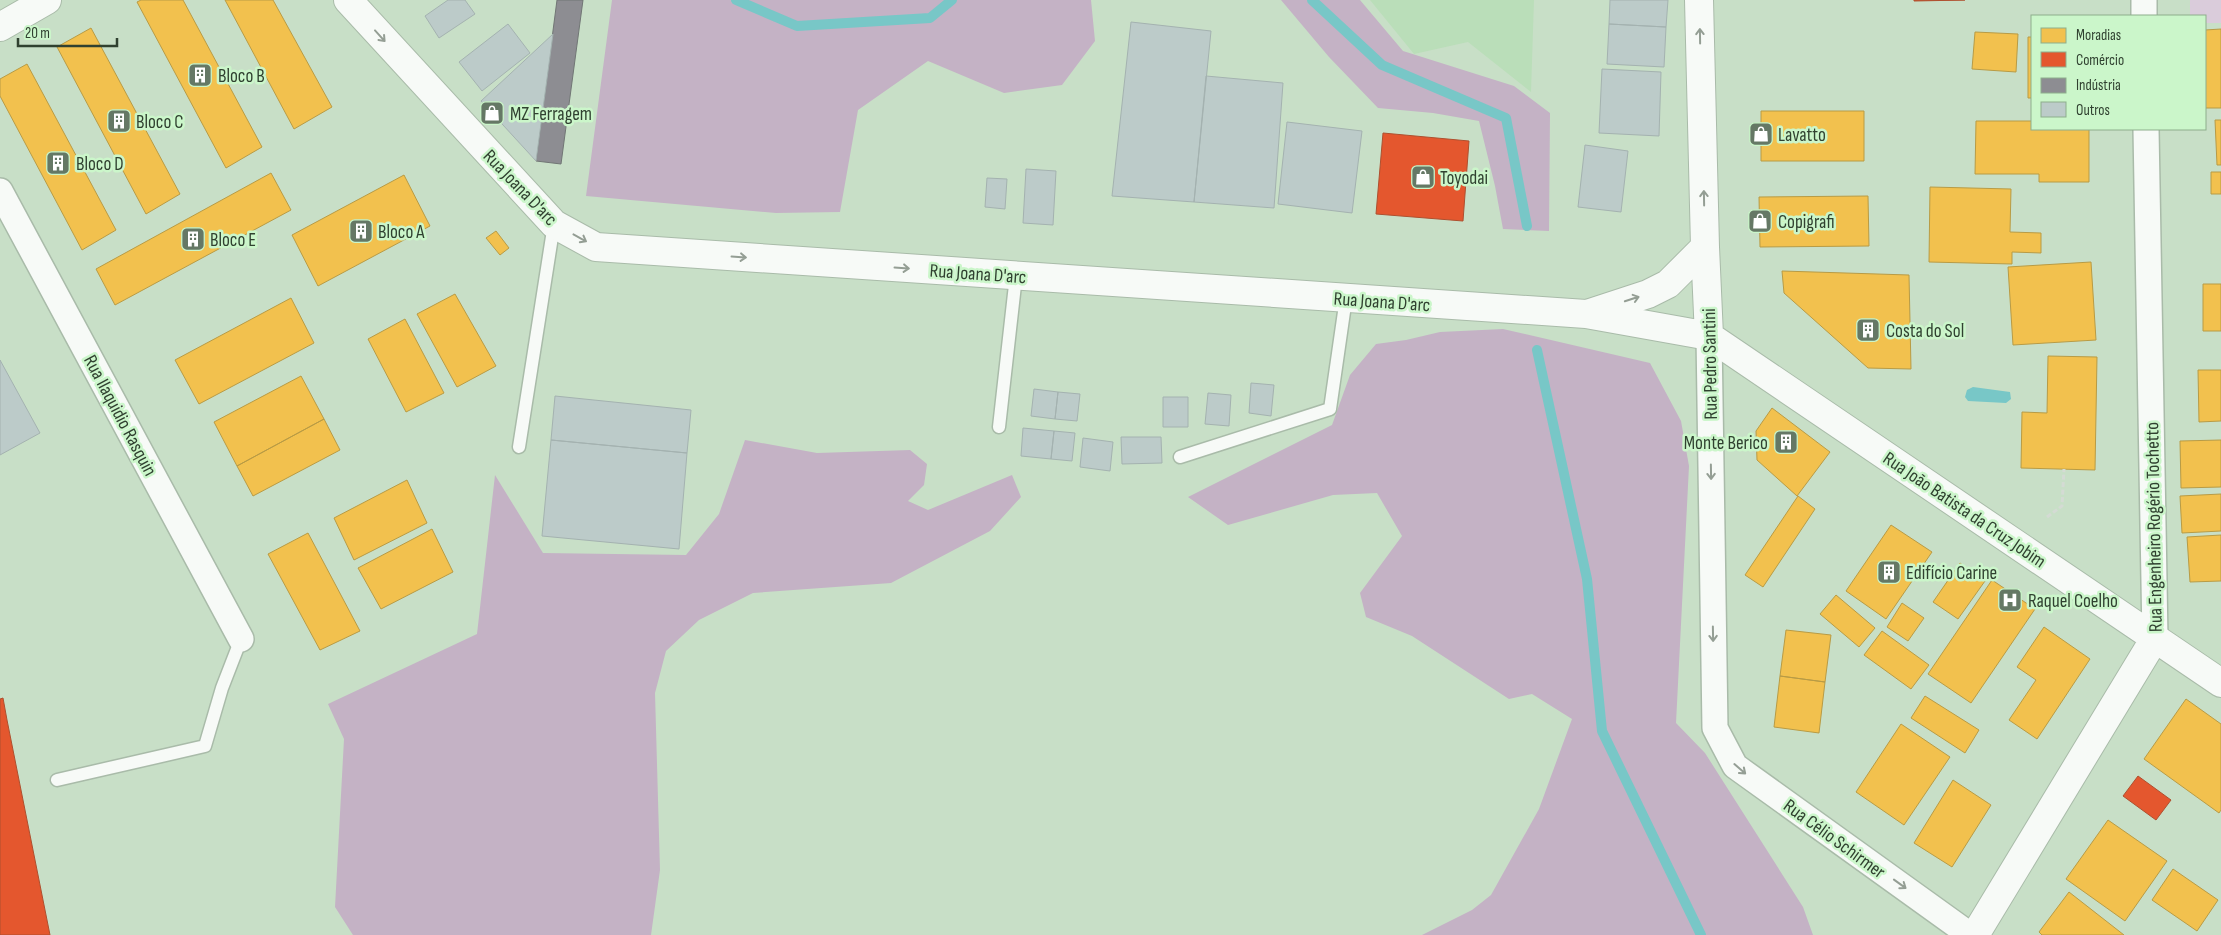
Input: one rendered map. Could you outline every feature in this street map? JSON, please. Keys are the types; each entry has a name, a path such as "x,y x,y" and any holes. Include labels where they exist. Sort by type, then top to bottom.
{"street":[{"path":"0,27 46,0"},
{"name":"Rua Joana D'arc","path":"348,0 554,224 596,247 1586,314 1710,336"},
{"name":"Rua Pedro Santini","path":"1699,0 1705,247 1710,336 1715,728"},
{"path":"2144,0 2144,15"},
{"name":"Rua Engenheiro Rogério Tochetto","path":"1975,935 2156,638 2146,130"},
{"name":"Rua Ilaquidio Rasquin","path":"0,191 241,639"},
{"path":"1586,314 1648,294 1668,284 1705,247"},
{"name":"Rua João Batista da Cruz Jobim","path":"1710,336 2221,683"},
{"name":"Rua Célio Schirmer","path":"1715,728 1735,766 1970,935"}],"lane":[{"path":"519,446 554,224"},
{"path":"999,427 1016,276"},
{"path":"1180,457 1330,410 1346,298"},
{"path":"57,780 205,746 222,688 241,639"}],"path":[{"path":"2047,517 2062,506 2064,469"}],"shaded area":[{"path":"612,0 1091,0 1095,41 1062,85 1004,93 928,61 858,110 840,212 776,213 586,196"},
{"path":"1281,0 1360,0 1403,51 1514,86 1550,113 1549,231 1503,229 1495,186 1479,121 1433,113 1378,108 1329,57"},
{"path":"1370,0 1534,0 1531,92 1468,42 1414,54"},
{"path":"2190,0 2221,0 2221,23 2206,23 2206,15 2190,15"},
{"path":"1503,329 1650,363 1681,421 1689,466 1676,723 1705,753 1803,907 1813,935 1422,935 1472,910 1491,895 1539,809 1572,719 1532,694 1509,699 1412,636 1366,617 1360,593 1402,536 1377,493 1333,495 1228,525 1188,497 1332,425 1350,375 1376,344 1406,340 1440,332"},
{"path":"745,440 817,453 910,450 927,464 924,485 908,501 928,510 1012,475 1021,497 990,531 891,583 753,593 699,620 666,651 655,693 660,870 651,935 353,935 335,907 344,739 328,704 477,634 495,475 543,553 686,555 719,514"}],"water":[{"path":"1973,387 2010,392 2011,399 2006,403 1968,401 1965,397 1967,390"}],"building: Moradias":[{"name":"Bloco B","path":"141,0 183,0 262,147 226,168 137,2"},
{"path":"225,0 273,0 332,107 294,129"},
{"name":"Bloco C","path":"91,28 180,194 146,214 57,47"},
{"path":"2221,29 2221,108 2206,108 2206,30"},
{"path":"1975,32 2018,34 2016,72 1972,69"},
{"path":"2028,37 2031,37 2031,98 2028,98"},
{"name":"Bloco D","path":"27,64 116,230 82,250 0,96 0,79"},
{"path":"1761,111 1864,111 1864,161 1761,161"},
{"path":"2215,120 2221,120 2221,165 2217,165"},
{"path":"1976,121 2031,121 2031,130 2089,130 2089,182 2039,182 2039,174 1975,174"},
{"path":"2211,172 2221,172 2221,194 2211,194"},
{"name":"Bloco E","path":"271,173 291,210 115,305 96,269"},
{"name":"Bloco A","path":"404,175 430,226 318,286 292,235"},
{"path":"1930,187 2011,189 2010,232 2041,233 2041,253 2012,252 2012,264 1929,262"},
{"path":"1868,196 1869,246 1760,247 1759,197"},
{"path":"496,231 509,248 500,255 486,238"},
{"path":"2091,262 2096,340 2013,345 2008,267"},
{"name":"Costa do Sol","path":"1782,271 1909,275 1911,369 1868,368 1784,293"},
{"path":"2203,284 2221,284 2221,331 2203,331"},
{"path":"455,294 496,366 457,387 417,314"},
{"path":"291,298 314,343 199,404 175,360"},
{"path":"405,319 444,393 406,412 368,339"},
{"path":"2048,356 2097,357 2095,470 2021,468 2022,412 2047,413"},
{"path":"2198,370 2221,370 2221,421 2199,422"},
{"path":"301,376 324,419 237,466 214,422"},
{"name":"Monte Berico","path":"1772,408 1830,452 1797,496 1757,460 1756,431"},
{"path":"324,419 340,450 253,496 237,466"},
{"path":"2221,440 2221,487 2181,488 2180,441"},
{"path":"407,480 427,523 354,560 334,518"},
{"path":"2221,494 2221,531 2182,533 2180,496"},
{"path":"1798,496 1815,509 1763,587 1745,575"},
{"name":"Edifício Carine","path":"1891,525 1932,552 1886,619 1846,591"},
{"path":"432,529 453,572 381,609 358,568"},
{"path":"308,533 360,631 320,650 268,554"},
{"path":"2221,535 2221,581 2190,582 2187,537"},
{"path":"1960,563 1985,581 1958,619 1933,602"},
{"path":"1992,580 2035,609 1971,703 1928,674"},
{"path":"1836,595 1875,628 1859,647 1820,614"},
{"path":"1902,603 1924,618 1908,641 1887,627"},
{"path":"2044,627 2090,659 2037,739 2009,720 2036,680 2017,667"},
{"path":"1786,630 1831,635 1825,682 1780,676"},
{"path":"1882,631 1929,665 1911,689 1864,655"},
{"path":"1780,676 1825,682 1819,733 1774,727"},
{"path":"1925,696 1979,730 1965,753 1911,718"},
{"path":"2186,699 2221,724 2221,810 2219,813 2144,759"},
{"path":"1901,724 1950,757 1904,825 1856,792"},
{"path":"1953,780 1991,805 1952,867 1914,843"},
{"path":"2108,820 2167,861 2125,921 2066,879"},
{"path":"2173,869 2218,900 2197,931 2152,900"},
{"path":"2069,892 2124,935 2042,935 2039,932"}],"building: Comércio":[{"path":"1914,0 1965,0 1914,1"},
{"name":"Toyodai","path":"1383,133 1469,141 1463,221 1376,214"},
{"path":"3,698 50,935 0,935 0,699"},
{"path":"2138,776 2171,800 2156,820 2123,796"}],"building: Indústria":[{"path":"557,0 583,0 561,164 536,161"}],"building: Outros":[{"path":"448,0 465,0 475,14 439,38 425,16"},
{"path":"1610,0 1668,0 1666,27 1609,24"},
{"path":"1131,22 1211,31 1194,202 1112,196"},
{"path":"508,24 530,53 482,91 459,62"},
{"path":"1609,24 1666,27 1664,67 1607,64"},
{"path":"553,34 536,161 481,101"},
{"path":"1602,69 1661,72 1659,136 1599,133"},
{"path":"1206,76 1283,83 1274,208 1194,202"},
{"path":"1287,122 1362,131 1352,213 1278,204"},
{"path":"1585,145 1628,151 1621,212 1578,207"},
{"path":"1026,169 1056,171 1053,225 1023,223"},
{"path":"987,178 1007,179 1005,209 985,207"},
{"path":"0,360 40,433 0,455"},
{"path":"1251,383 1274,385 1271,416 1249,413"},
{"path":"1034,389 1058,392 1055,419 1031,416"},
{"path":"1058,392 1080,394 1077,421 1055,419"},
{"path":"1208,393 1231,395 1229,426 1205,424"},
{"path":"555,396 691,410 687,453 551,440"},
{"path":"1163,397 1188,397 1188,427 1163,427"},
{"path":"1023,428 1054,431 1051,459 1021,456"},
{"path":"1054,431 1075,433 1072,461 1051,459"},
{"path":"1121,437 1161,437 1162,463 1122,464"},
{"path":"1083,438 1113,442 1110,471 1080,467"},
{"path":"551,440 687,453 679,549 542,536"}],"waterway":[{"path":"736,0 797,26 930,18 952,0"},
{"path":"1312,0 1382,65 1506,118 1527,226"},
{"path":"1537,350 1587,579 1602,731 1701,935"}],"place":[{"name":"Bloco B","path":"200,75"},
{"name":"MZ Ferragem","path":"492,113"},
{"name":"Bloco C","path":"119,121"},
{"name":"Lavatto","path":"1761,134"},
{"name":"Bloco D","path":"58,163"},
{"name":"Toyodai","path":"1423,177"},
{"name":"Copigrafi","path":"1760,221"},
{"name":"Bloco A","path":"361,231"},
{"name":"Bloco E","path":"193,239"},
{"name":"Costa do Sol","path":"1868,330"},
{"name":"Monte Berico","path":"1786,442"},
{"name":"Edifício Carine","path":"1889,572"},
{"name":"Raquel Coelho","path":"2010,600"}]}
